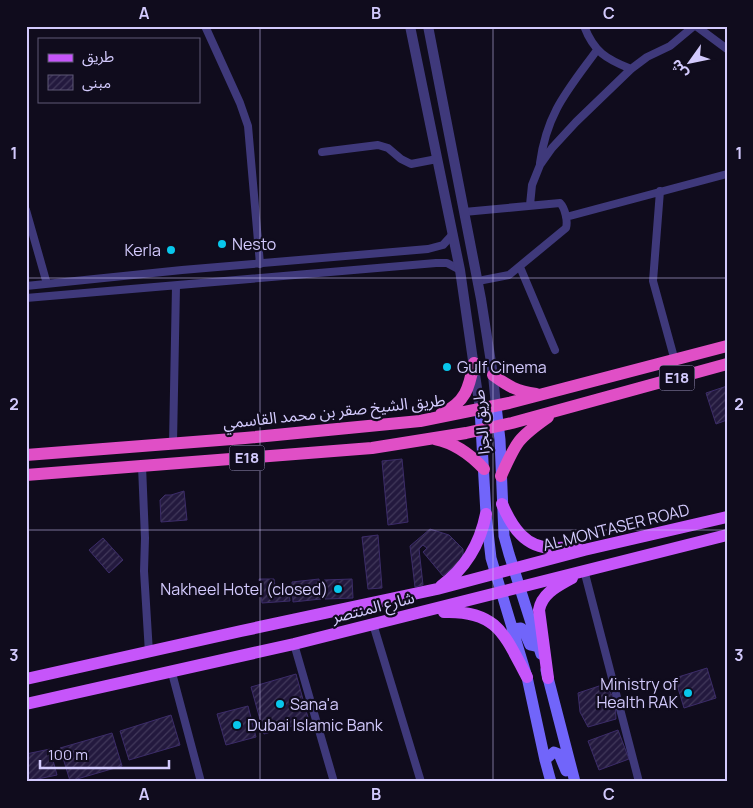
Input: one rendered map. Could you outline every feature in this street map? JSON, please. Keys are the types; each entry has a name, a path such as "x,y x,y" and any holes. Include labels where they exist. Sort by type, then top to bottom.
{"highway":[{"name":"طريق الشيخ صقر بن محمد القاسمي","path":"26,455 433,419 541,395 727,346"},
{"path":"433,419 455,406 466,395 474,362"},
{"name":"E18","path":"26,475 372,448 482,430 727,364"},
{"path":"493,375 507,386 518,391 541,395"},
{"path":"501,476 518,441 525,433 554,412"},
{"path":"428,438 446,442 463,450 484,469"}],"main road":[{"name":"طريق الجزا","path":"496,406 504,536 548,678 575,782"},
{"name":"طريق الجزا","path":"480,409 486,514 491,558 527,678 551,782"},
{"path":"502,504 515,529 529,542 544,547 568,547 584,550"},
{"path":"437,589 449,580 468,559 480,538 486,514"},
{"name":"AL MONTASER ROAD","path":"513,569 584,550 727,517"},
{"name":"شارع المنتصر","path":"26,704 172,673 294,644 727,535"},
{"name":"شارع المنتصر","path":"26,679 437,589 513,569"},
{"path":"548,678 539,610 540,604 547,593 553,588 584,570"},
{"path":"414,614 466,612 486,619 494,624 506,638 527,678"},
{"path":"512,629 519,627 523,629 530,645 539,647"},
{"path":"545,760 554,752 559,754 571,782"}],"street":[{"path":"205,26 240,103 248,126 260,264"},
{"name":"طريق الجزا","path":"410,26 460,270 480,409"},
{"name":"طريق الجزا","path":"428,26 478,281 496,406"},
{"path":"584,26 589,40 597,50 615,63 631,69"},
{"path":"540,165 552,148 576,122 631,69 647,57 670,46 695,26 727,49"},
{"path":"530,205 532,185 540,165 547,129 556,108 597,50"},
{"path":"322,152 378,146 388,148 401,159 411,164 437,159"},
{"path":"566,217 727,174"},
{"path":"660,191 653,281 675,360"},
{"path":"464,212 560,203 563,205 566,217 566,228 520,267 503,277 478,281"},
{"path":"26,210 47,284"},
{"path":"26,286 182,270 410,251 439,247 453,234"},
{"path":"410,251 413,265"},
{"path":"26,298 413,265 446,264 460,270"},
{"path":"520,267 555,350"},
{"path":"173,443 176,286"},
{"path":"142,466 145,538 144,571 149,653"},
{"path":"584,570 639,782"},
{"path":"372,624 421,782"},
{"path":"294,644 334,782"},
{"path":"172,673 201,782"}],"building":[{"path":"727,386 727,420 716,424 706,393"},
{"path":"402,459 408,522 388,525 382,461"},
{"path":"184,491 187,520 161,522 160,500 165,495"},
{"path":"430,529 449,535 463,549 463,559 443,576 423,552 427,548 423,545 419,549 423,585 415,587 410,546"},
{"path":"378,535 382,588 368,589 362,537"},
{"path":"103,538 123,560 109,573 89,550"},
{"path":"259,579 274,579 275,586 288,585 290,601 262,603"},
{"path":"319,579 321,599 293,602 292,582"},
{"name":"Nakheel Hotel (closed)","path":"352,579 353,598 325,599 324,580"},
{"path":"707,668 716,698 684,708 675,678"},
{"name":"Sana'a","path":"296,674 309,721 264,734 251,687"},
{"path":"605,684 615,700 616,719 588,727 580,712 578,693"},
{"name":"Dubai Islamic Bank","path":"248,706 256,737 226,745 217,714"},
{"path":"171,715 180,745 129,760 120,731"},
{"path":"618,730 629,759 599,770 588,741"},
{"path":"112,733 122,766 70,781 60,748"},
{"path":"50,749 57,775 33,780 34,782 26,782 26,754"}],"place":[{"name":"Nesto","path":"222,244"},
{"name":"Kerla","path":"171,250"},
{"name":"Gulf Cinema","path":"447,367"},
{"name":"Nakheel Hotel (closed)","path":"338,589"},
{"name":"Ministry of Health RAK","path":"688,693"},
{"name":"Sana'a","path":"280,704"},
{"name":"Dubai Islamic Bank","path":"237,725"}]}
